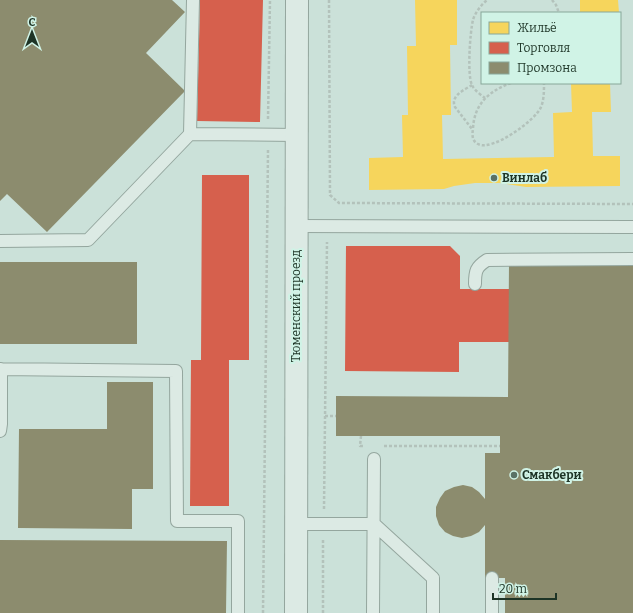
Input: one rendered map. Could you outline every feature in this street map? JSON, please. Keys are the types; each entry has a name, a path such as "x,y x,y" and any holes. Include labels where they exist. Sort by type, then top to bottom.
{"street":[{"name":"Тюменский проезд","path":"296,613 297,0"}],"lane":[{"path":"0,241 88,240 190,134 193,0"},
{"path":"190,134 297,135"},
{"path":"297,226 633,227"},
{"path":"475,284 475,272 478,267 487,260 633,259"},
{"path":"0,431 0,369 176,371 177,521 238,521 238,613"},
{"path":"373,613 374,459"},
{"path":"296,524 374,524 433,578 433,613"},
{"path":"492,578 492,613"}],"path":[{"path":"263,613 270,0"},
{"path":"329,0 330,195 339,203 633,204"},
{"path":"484,98 472,85 470,44 474,19 482,4 487,0"},
{"path":"552,0 559,12"},
{"path":"508,84 484,98 479,105 473,121 472,129 472,137 476,143 485,146 497,142 513,134 528,122 541,108 544,84"},
{"path":"472,85 456,95 453,103 472,129"},
{"path":"323,613 327,238"},
{"path":"324,416 336,416"},
{"path":"361,436 360,446 367,446"},
{"path":"382,446 500,446"}],"building: Жильё":[{"path":"415,0 457,0 457,45 450,45 451,115 442,115 443,159 554,157 553,113 572,112 571,84 610,84 611,112 592,112 593,156 620,156 620,186 526,187 500,183 475,183 444,189 369,190 369,158 403,157 402,115 408,115 407,46 416,46"},
{"path":"580,0 618,0 619,12 580,12"}],"building: Торговля":[{"path":"200,0 263,0 260,122 197,121"},
{"path":"202,175 249,175 249,360 229,360 229,506 190,506 191,360 201,360"},
{"path":"346,246 450,246 460,256 460,289 509,289 509,342 459,342 459,372 345,371"}],"building: Промзона":[{"path":"0,0 172,0 185,12 146,53 185,91 47,232 7,194 0,201"},
{"path":"0,262 137,262 137,344 0,344"},
{"path":"509,262 633,263 633,613 505,613 505,578 485,578 485,525 479,532 462,538 445,532 439,525 436,516 436,507 440,498 445,491 454,487 463,485 472,487 485,499 485,453 500,453 500,436 336,436 336,396 508,397"},
{"path":"107,382 153,382 153,489 132,489 132,529 18,528 19,429 107,429"},
{"path":"0,540 227,541 226,613 0,613"}],"place":[{"name":"Винлаб","path":"494,178"},
{"name":"Смакбери","path":"514,475"}]}
